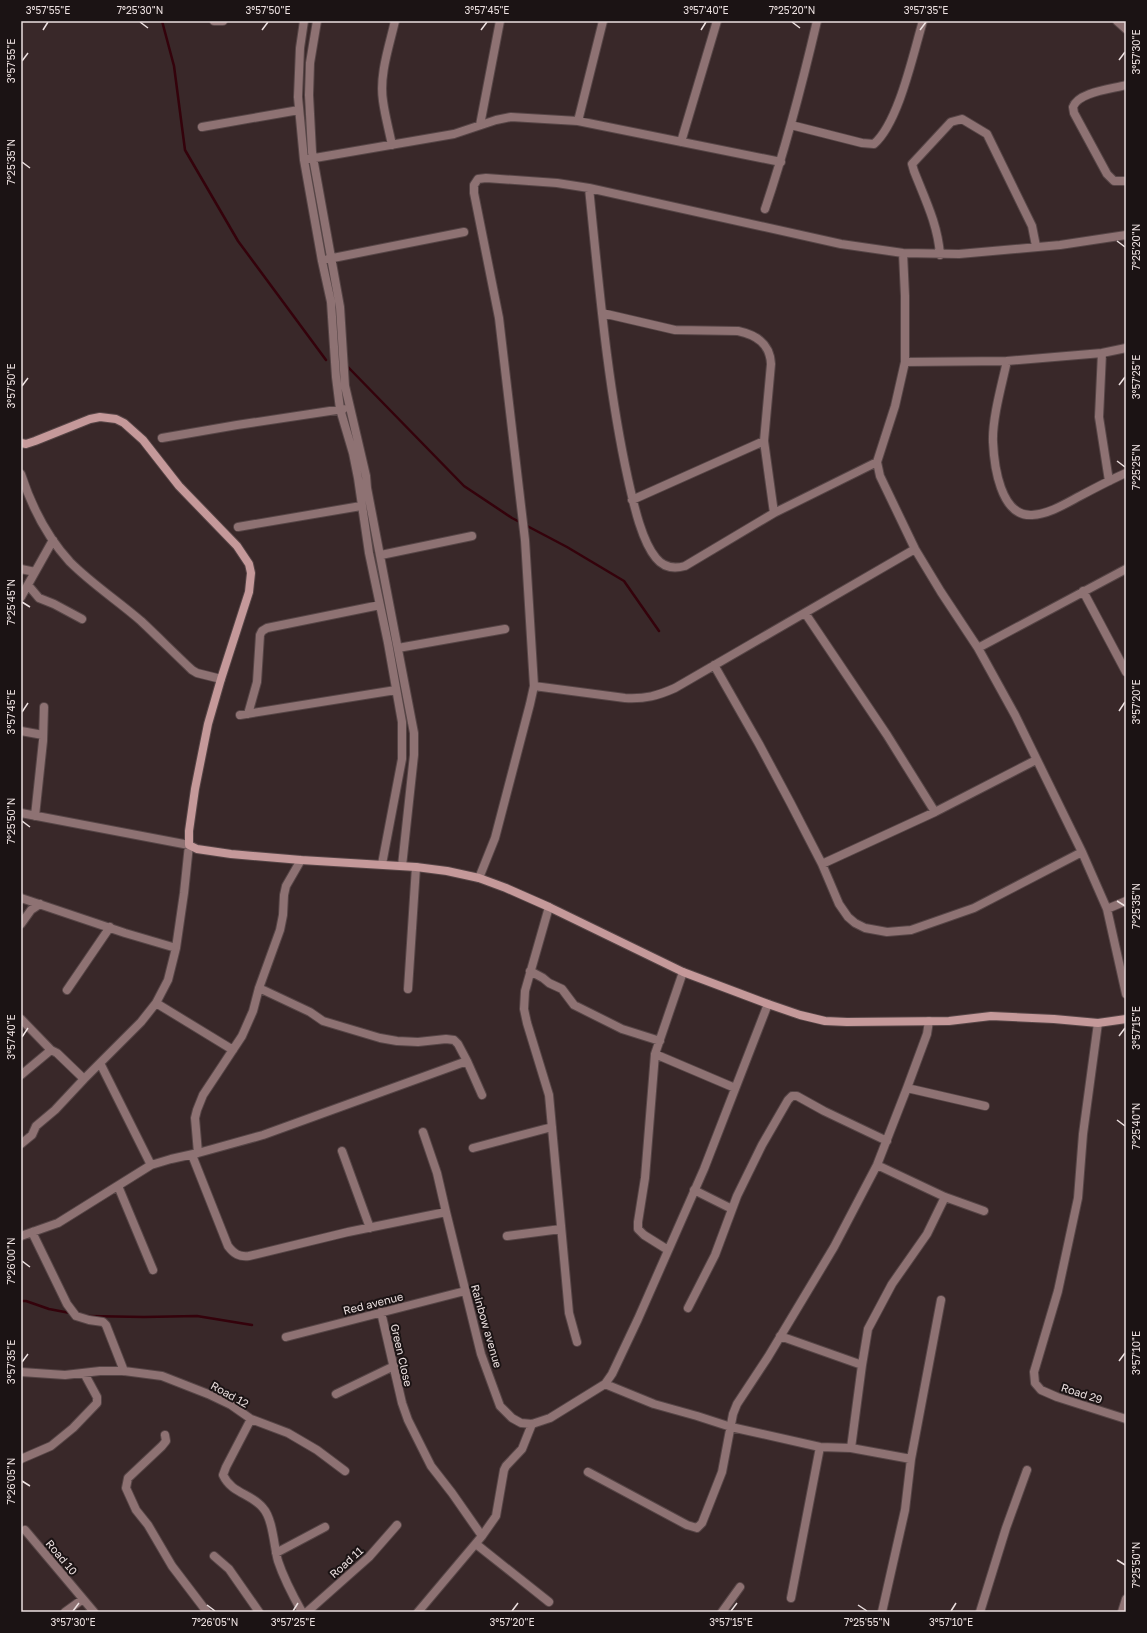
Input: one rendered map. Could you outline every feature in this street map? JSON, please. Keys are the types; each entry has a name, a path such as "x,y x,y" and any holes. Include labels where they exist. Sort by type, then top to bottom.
{"street":[{"path":"214,21 223,21"},
{"path":"304,21 300,48 298,96 304,160 331,302 336,377 340,409 353,453 358,478 369,553 402,722 402,759 382,864"},
{"path":"317,21 310,63 309,95 314,158 340,307 344,368 350,408 366,476 367,488 414,733 414,755 402,866"},
{"path":"392,145 383,100 383,83 384,69 395,21"},
{"path":"480,125 500,21"},
{"path":"578,121 604,21"},
{"path":"681,142 717,21"},
{"path":"765,209 791,125 817,21"},
{"path":"791,125 862,143 874,144 881,137 896,108 923,21"},
{"path":"1117,21 1126,29"},
{"path":"1126,85 1084,96 1076,100 1073,107 1074,113 1107,174 1114,182 1126,181"},
{"path":"202,127 299,110"},
{"path":"304,160 454,134 510,117 578,121 780,162"},
{"path":"940,255 935,223 912,164 951,122 962,119 987,134 1032,226 1036,246"},
{"path":"479,878 495,838 534,686 525,540 499,318 474,193 474,185 478,179 486,178 557,183 589,188 841,244 902,253 940,255 1060,245 1126,235"},
{"path":"589,188 602,313 621,448 632,500 645,539 655,557 663,565 674,569 685,566 774,513 877,462"},
{"path":"322,261 464,232"},
{"path":"902,253 905,296 905,362 895,406 877,462 880,476 915,549 978,648 1015,715 1082,852 1107,909 1126,994"},
{"path":"602,313 675,330 738,331 748,333 767,347 771,364 764,441 774,513"},
{"path":"905,362 1007,360 1102,353 1126,348"},
{"path":"1102,353 1099,417 1109,481"},
{"path":"1007,360 993,441 1000,488 1008,502 1019,513 1031,516 1052,511 1126,473"},
{"path":"162,438 350,408"},
{"path":"21,443 26,444 35,441 90,419 100,417 116,419 133,430 143,440 180,486 237,546 249,564 251,572 250,592 221,679 208,724 195,788 189,831 189,846 184,893 176,948 168,980 156,1003 141,1022 84,1078 55,1110 36,1126 32,1135 21,1144"},
{"path":"632,500 764,441"},
{"path":"21,474 26,491 36,511 53,540 70,561 142,622 192,670 197,673 221,679"},
{"path":"238,527 361,506"},
{"path":"381,555 472,536"},
{"path":"21,597 53,540"},
{"path":"534,686 638,699 655,697 675,688 915,549"},
{"path":"21,569 35,572"},
{"path":"978,648 1126,569"},
{"path":"28,585 39,598 54,604 82,620"},
{"path":"1083,592 1126,672"},
{"path":"380,605 267,628 262,631 260,635 256,686 244,714 396,690"},
{"path":"805,613 887,735 935,812"},
{"path":"398,648 505,629"},
{"path":"714,665 764,753 822,864 840,904 848,917 855,923 866,928 887,932 911,930 974,908 1082,852"},
{"path":"36,816 44,707"},
{"path":"21,731 43,735"},
{"path":"822,864 935,812 1036,760"},
{"path":"21,813 231,854 416,867 447,871 479,878 506,888 683,972 800,1015 826,1021 929,1022 990,1016 1098,1023 1126,1019"},
{"path":"301,860 286,886 280,930 259,988 253,1011 242,1036 203,1095 195,1118 195,1154 228,1246 233,1253 240,1257 249,1256 446,1212"},
{"path":"408,989 416,867"},
{"path":"21,898 176,948"},
{"path":"1107,909 1126,901"},
{"path":"21,924 31,910 40,904"},
{"path":"549,908 525,991 524,1010 549,1095 569,1313 577,1342"},
{"path":"66,990 110,927"},
{"path":"530,971 562,989 574,1005 622,1029 660,1041"},
{"path":"668,1250 644,1235 638,1229 638,1222 645,1178 655,1054 683,972"},
{"path":"259,988 310,1012 323,1021 380,1038 397,1041 418,1042 446,1039 454,1040 458,1044 467,1061 482,1095"},
{"path":"156,1003 232,1050"},
{"path":"418,1612 476,1544 496,1516 504,1470 522,1449 532,1424 550,1418 605,1384 638,1319 694,1190 768,1004"},
{"path":"21,1019 52,1050 84,1078"},
{"path":"588,1472 687,1525 697,1528 702,1523 722,1472 733,1414 737,1404 834,1248 877,1165 908,1088 927,1034 929,1022"},
{"name":"Road 29","path":"1098,1023 1083,1134 1078,1198 1058,1292 1034,1372 1035,1383 1040,1390 1057,1397 1126,1419"},
{"path":"21,1075 52,1050"},
{"path":"655,1054 735,1088"},
{"path":"21,1236 58,1223 151,1165 263,1135 467,1061"},
{"path":"100,1063 151,1165"},
{"path":"908,1088 985,1106"},
{"path":"688,1308 714,1255 732,1208 762,1145 788,1100 792,1096 797,1096 824,1111 887,1141"},
{"path":"473,1148 552,1127"},
{"name":"Rainbow avenue","path":"423,1132 437,1173 481,1354 500,1406 512,1418 520,1423 532,1424"},
{"path":"342,1151 370,1228"},
{"path":"877,1165 945,1197 984,1211"},
{"path":"118,1186 153,1270"},
{"path":"694,1190 732,1208"},
{"path":"851,1448 868,1329 898,1274 927,1234 945,1197"},
{"path":"507,1236 561,1229"},
{"path":"32,1232 67,1304 76,1316 103,1322 106,1325 124,1371"},
{"name":"Red avenue","path":"286,1337 466,1291"},
{"path":"882,1612 905,1510 911,1459 940,1300"},
{"name":"Green Close","path":"381,1312 402,1402 408,1420 431,1466 452,1492 482,1536"},
{"path":"780,1336 862,1365"},
{"path":"336,1394 394,1366"},
{"name":"Road 12","path":"21,1372 65,1375 100,1371 124,1371 162,1376 219,1399 252,1419 226,1467 223,1476 231,1487 264,1508 268,1518 276,1552 288,1586 302,1612"},
{"path":"21,1459 51,1446 73,1428 97,1403 97,1397 84,1373"},
{"path":"605,1384 654,1404 697,1416 731,1428 820,1448 851,1448 911,1459"},
{"path":"252,1419 288,1433 316,1450 345,1471"},
{"path":"165,1435 166,1440 162,1446 128,1478 126,1488 136,1510 148,1525 172,1566 206,1612"},
{"path":"791,1598 820,1448"},
{"path":"980,1612 1006,1528 1027,1470"},
{"name":"Road 11","path":"307,1612 369,1557 397,1525"},
{"path":"276,1552 325,1527"},
{"name":"Road 10","path":"25,1530 94,1612"},
{"path":"476,1544 549,1602"},
{"path":"214,1556 229,1569 259,1612"},
{"path":"722,1612 740,1587"},
{"path":"66,1612 83,1599"},
{"path":"1122,1612 1126,1599"}],"waterway":[{"path":"162,21 174,66 185,150 238,241 326,360"},
{"path":"347,366 464,486 512,518 567,547 624,581 659,631"},
{"path":"21,1301 70,1313"},
{"path":"87,1316 197,1316 252,1325"}]}
